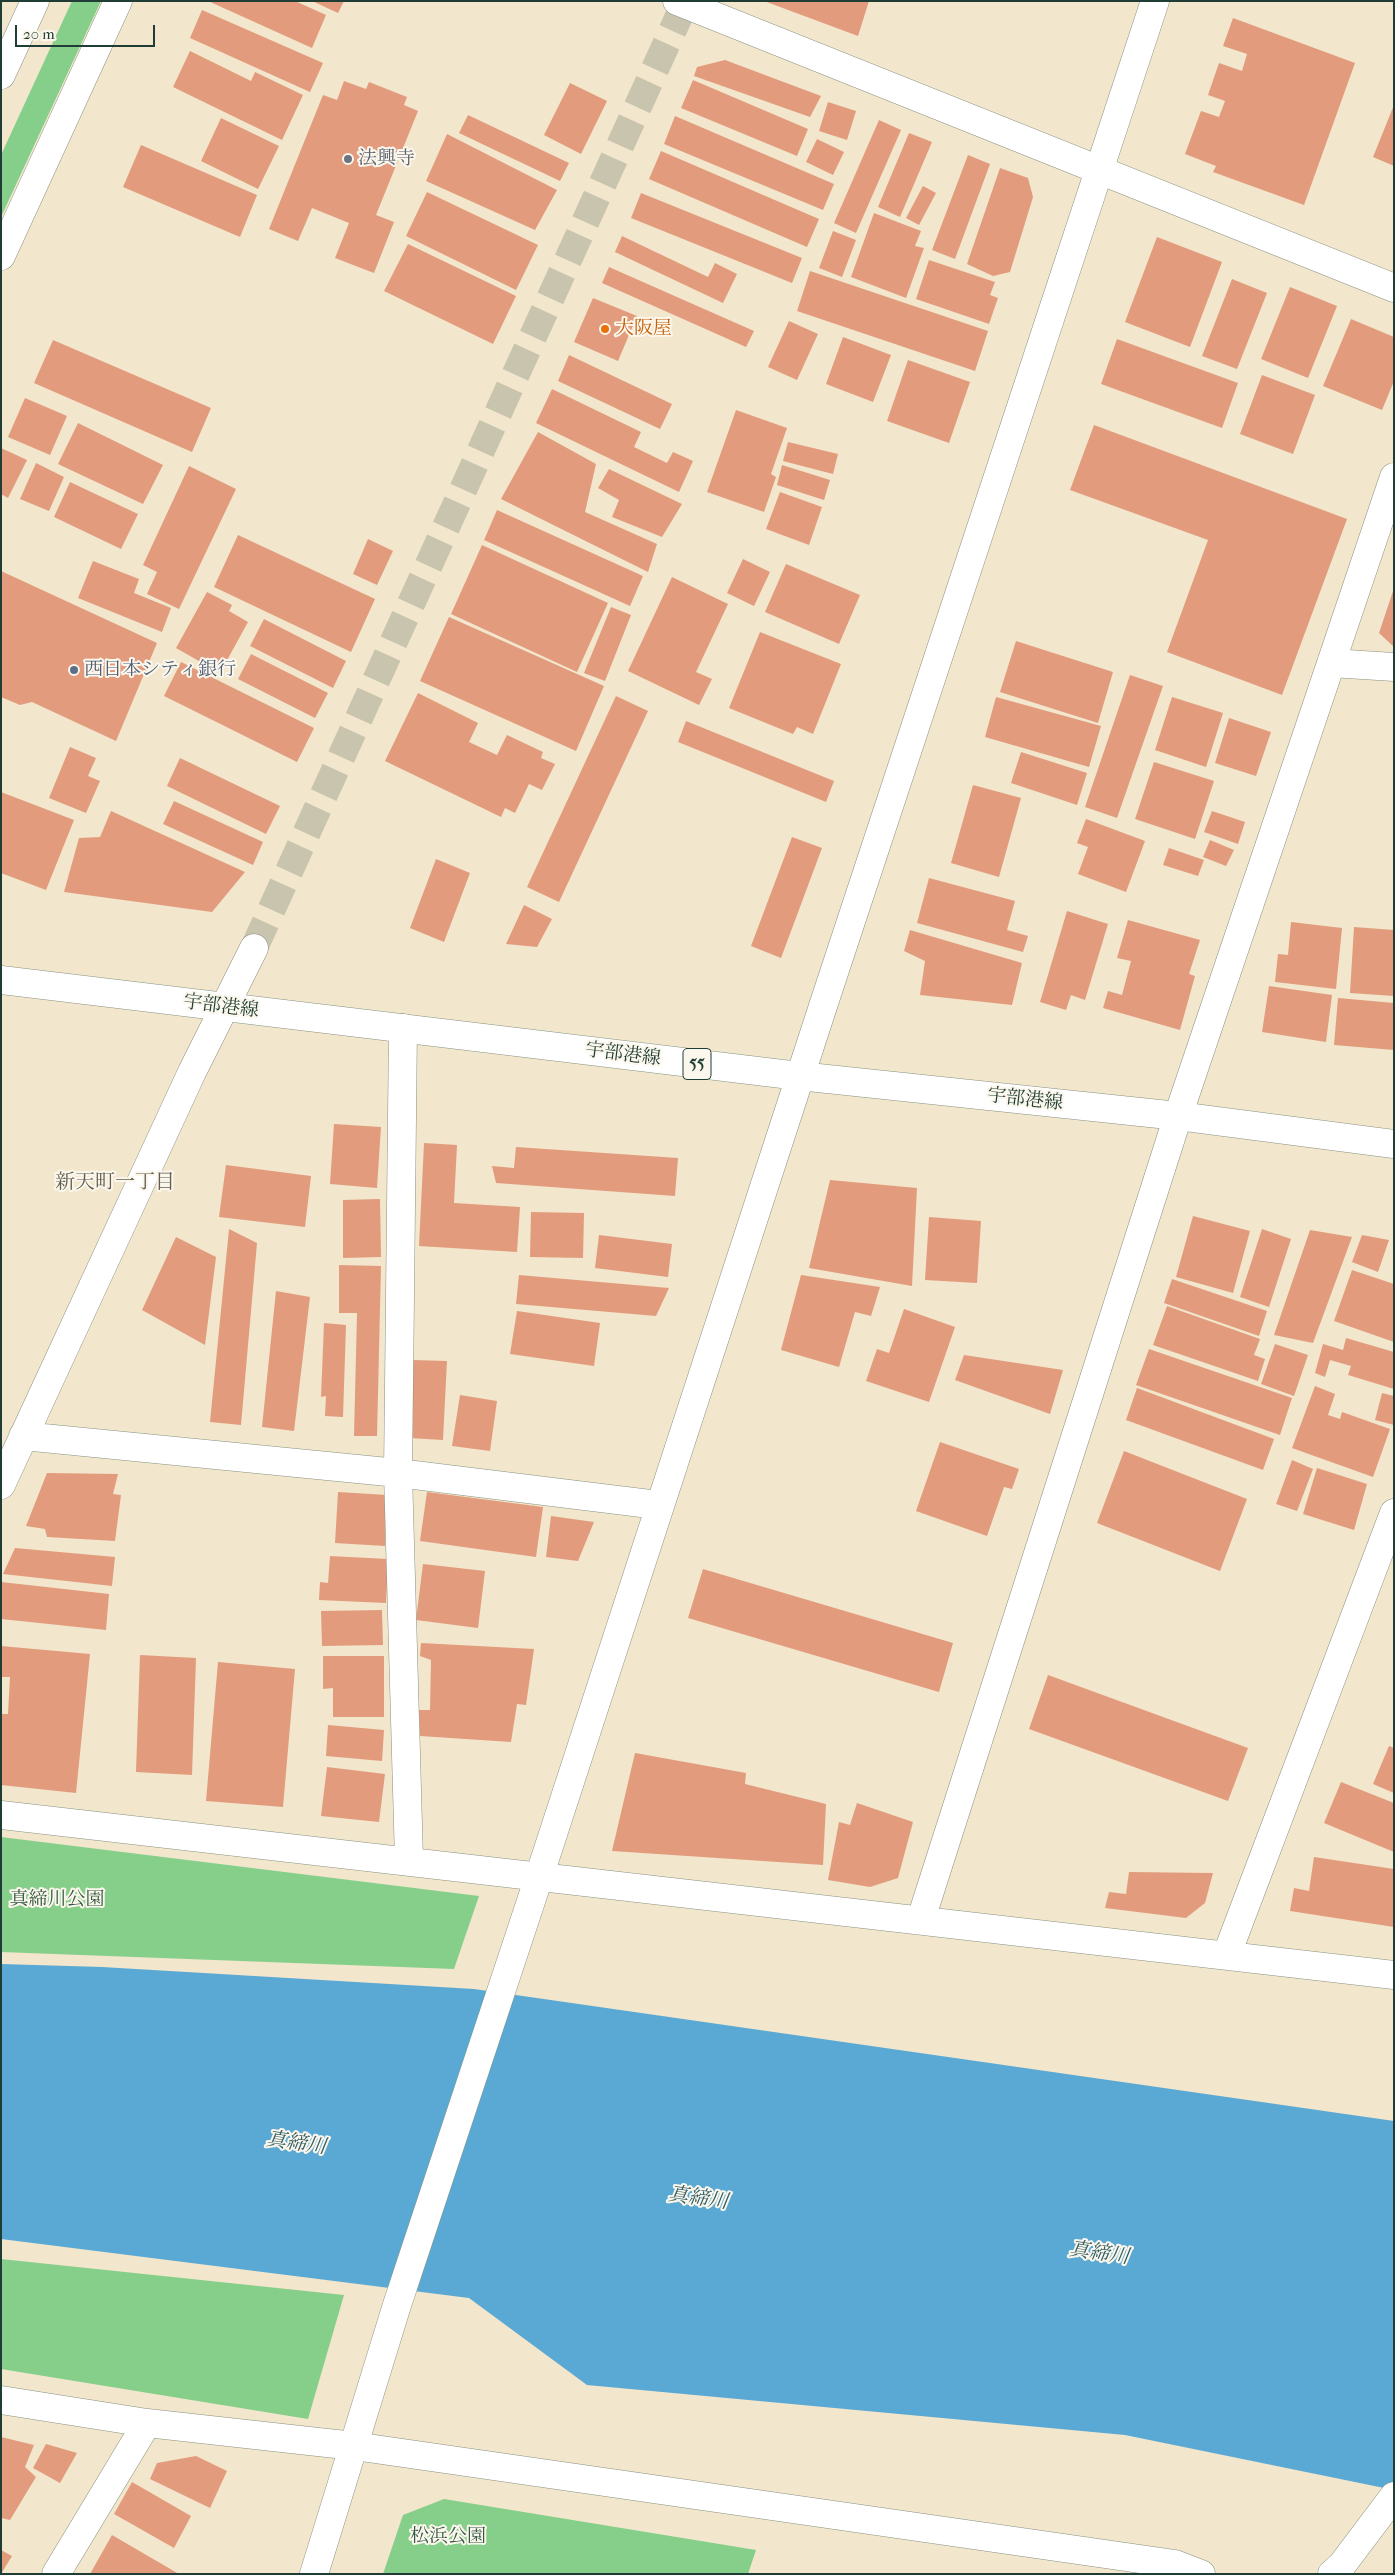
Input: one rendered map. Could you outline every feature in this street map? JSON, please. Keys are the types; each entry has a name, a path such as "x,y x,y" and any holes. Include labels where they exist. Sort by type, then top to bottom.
{"main road":[{"path":"1,75 35,1"},
{"path":"1,256 118,1"},
{"path":"677,1 1394,288"},
{"path":"314,2574 397,2305 539,1877 658,1505 1098,170 1156,1"},
{"path":"921,1919 1178,1116 1394,477"},
{"path":"1331,663 1394,667"},
{"path":"1,1485 192,1072 254,948"},
{"name":"宇部港線","path":"1,980 799,1076 1178,1116 1394,1144"},
{"path":"403,1028 398,1473 409,1860"},
{"path":"23,1436 398,1473 658,1505"},
{"path":"1227,1954 1394,1513"},
{"path":"1,1815 409,1860 539,1877 1227,1954 1394,1975"},
{"path":"1,2400 147,2422 354,2446 1165,2562 1201,2574"},
{"path":"56,2574 147,2422"},
{"path":"1332,2574 1392,2499"}],"green space":[{"path":"72,1 101,1 1,217 1,155"},
{"name":"真締川公園","path":"1,1837 479,1896 454,1969 1,1952"},
{"path":"1,2259 344,2295 308,2419 1,2369"},
{"name":"松浜公園","path":"444,2499 756,2550 748,2574 383,2574 403,2515"}],"water":[{"name":"真締川","path":"1,1964 102,1967 474,1989 1394,2121 1394,2490 1125,2435 587,2385 469,2298 1,2239"}],"building":[{"path":"208,1 295,1 326,15 312,48"},
{"path":"312,1 344,1 338,13"},
{"path":"764,1 869,1 858,36"},
{"path":"202,10 323,63 310,92 190,38"},
{"path":"1233,18 1355,63 1304,205 1213,172 1216,166 1185,154 1201,111 1219,117 1225,101 1208,95 1219,63 1242,71 1247,54 1223,46"},
{"path":"190,51 251,81 255,72 303,95 282,140 173,87"},
{"path":"725,60 821,96 810,117 694,76 697,67"},
{"path":"693,80 808,129 797,156 681,108"},
{"name":"法興寺","path":"344,81 366,89 369,82 407,97 404,105 418,111 376,215 394,222 374,273 335,258 349,223 312,208 298,241 269,229 323,95 337,100"},
{"path":"570,83 607,101 581,154 544,135"},
{"path":"828,102 856,111 847,140 819,131"},
{"path":"1394,105 1394,166 1373,157"},
{"path":"468,115 569,163 560,181 459,133"},
{"path":"675,116 834,184 823,210 664,144"},
{"path":"221,118 279,146 258,189 201,161"},
{"path":"879,120 901,130 856,233 834,223"},
{"path":"909,133 932,142 900,217 878,207"},
{"path":"447,134 557,190 535,230 426,181"},
{"path":"817,139 844,152 833,175 806,162"},
{"path":"141,145 257,195 240,237 123,187"},
{"path":"661,151 819,219 807,247 649,179"},
{"path":"968,155 990,164 955,259 932,250"},
{"path":"1000,168 1028,178 1033,197 1010,272 993,276 967,264"},
{"path":"923,186 936,193 919,225 906,218"},
{"path":"427,192 538,245 516,290 406,236"},
{"path":"641,193 802,258 792,283 631,218"},
{"path":"874,213 921,231 915,246 924,248 906,298 851,277"},
{"path":"833,231 856,240 842,277 819,268"},
{"path":"622,236 708,277 715,263 737,274 723,303 615,252"},
{"path":"1157,237 1222,262 1190,347 1125,322"},
{"path":"408,244 516,296 493,344 384,291"},
{"path":"929,260 995,282 990,295 998,298 989,324 916,299"},
{"path":"609,267 754,331 746,347 602,283"},
{"path":"810,271 988,331 975,371 797,311"},
{"path":"1232,279 1267,293 1237,369 1202,356"},
{"path":"1290,287 1337,306 1308,378 1261,359"},
{"name":"大阪屋","path":"593,298 637,316 618,361 574,342"},
{"path":"1351,319 1394,337 1394,381 1382,410 1323,386"},
{"path":"789,321 818,334 797,380 768,367"},
{"path":"843,337 891,355 873,402 826,384"},
{"path":"1117,339 1238,383 1222,428 1101,384"},
{"path":"53,340 211,408 192,452 34,383"},
{"path":"569,355 672,404 660,429 558,381"},
{"path":"908,360 970,382 949,443 887,421"},
{"path":"1262,375 1315,395 1293,454 1240,434"},
{"path":"552,389 641,432 634,447 667,463 673,452 693,461 679,492 536,423"},
{"path":"25,398 67,416 50,455 8,437"},
{"path":"736,410 787,428 771,474 776,477 764,512 707,492"},
{"path":"78,423 163,465 143,504 58,464"},
{"path":"1094,425 1347,519 1282,695 1167,652 1208,540 1070,490"},
{"path":"538,432 596,464 585,512 657,544 648,572 501,499"},
{"path":"788,442 838,454 833,474 783,461"},
{"path":"1,448 27,460 8,498 1,494"},
{"path":"36,463 64,477 49,511 20,499"},
{"path":"782,465 830,480 824,500 777,485"},
{"path":"189,466 236,489 179,609 147,594 157,572 143,565"},
{"path":"609,469 682,504 662,537 612,517 619,500 598,488"},
{"path":"70,482 138,514 121,549 54,517"},
{"path":"780,492 822,507 809,545 766,529"},
{"path":"497,510 643,576 630,606 484,540"},
{"path":"238,535 375,599 351,652 214,587"},
{"path":"368,539 393,551 377,585 353,574"},
{"path":"482,545 608,603 577,672 451,614"},
{"path":"743,559 770,572 754,606 727,593"},
{"path":"93,561 139,579 134,593 171,608 162,632 78,598"},
{"path":"786,564 860,595 839,644 765,612"},
{"name":"西日本シティ銀行","path":"1,571 157,643 116,741 32,702 20,705 1,697"},
{"path":"672,577 728,604 696,672 712,679 699,705 628,671"},
{"path":"1394,591 1394,647 1379,633"},
{"path":"207,592 232,605 229,611 248,622 220,673 176,648"},
{"path":"611,607 631,615 605,681 584,673"},
{"path":"449,617 604,686 576,751 420,681"},
{"path":"264,619 346,661 333,688 250,646"},
{"path":"760,632 841,664 813,734 797,727 793,734 729,708"},
{"path":"1016,641 1113,672 1098,723 1000,692"},
{"path":"251,654 328,693 315,718 238,679"},
{"path":"181,662 314,728 297,762 164,696"},
{"path":"1130,675 1163,686 1117,818 1085,807"},
{"path":"418,693 478,723 469,742 497,755 507,735 543,752 541,758 555,764 542,790 529,784 515,813 505,808 501,817 385,761"},
{"path":"616,696 648,711 559,902 527,887"},
{"path":"996,697 1101,726 1089,767 985,737"},
{"path":"1172,697 1223,713 1206,767 1155,750"},
{"path":"1229,718 1271,732 1256,776 1215,763"},
{"path":"686,721 834,781 826,802 678,742"},
{"path":"70,747 96,758 88,776 100,781 86,813 49,798"},
{"path":"1021,752 1087,773 1077,805 1011,783"},
{"path":"180,758 280,806 266,834 167,786"},
{"path":"1154,762 1214,781 1195,839 1135,819"},
{"path":"973,785 1021,798 999,877 951,863"},
{"path":"1,792 74,820 46,890 1,873"},
{"path":"174,801 263,842 253,865 163,824"},
{"path":"111,811 245,872 212,912 64,892 79,838 100,837"},
{"path":"1212,811 1245,822 1238,844 1204,832"},
{"path":"1086,819 1145,841 1126,892 1078,874 1088,847 1077,843"},
{"path":"792,837 822,848 781,958 751,946"},
{"path":"1210,840 1234,850 1226,866 1203,857"},
{"path":"1169,848 1204,860 1198,876 1163,865"},
{"path":"436,859 470,873 444,942 410,928"},
{"path":"929,878 1015,901 1007,930 1028,936 1023,952 917,923"},
{"path":"524,905 552,919 537,947 506,944"},
{"path":"1067,911 1108,924 1085,1000 1071,995 1066,1010 1040,1002"},
{"path":"1128,920 1200,940 1189,974 1195,976 1180,1030 1103,1008 1108,991 1122,995 1131,961 1117,958"},
{"path":"1291,922 1342,928 1336,989 1275,982 1278,954 1288,955"},
{"path":"1354,927 1394,930 1394,996 1350,993"},
{"path":"910,930 1022,963 1012,1005 920,995 925,961 904,951"},
{"path":"1269,986 1332,995 1326,1042 1262,1032"},
{"path":"1338,998 1394,1003 1394,1050 1334,1045"},
{"path":"334,1124 381,1127 377,1188 330,1184"},
{"path":"424,1143 457,1145 454,1203 520,1207 517,1252 419,1246"},
{"path":"516,1147 678,1158 675,1196 496,1183 492,1166 514,1168"},
{"path":"226,1165 311,1176 305,1227 219,1217"},
{"path":"830,1180 917,1188 912,1286 809,1268"},
{"path":"380,1199 381,1257 343,1258 343,1200"},
{"path":"531,1212 584,1213 583,1258 530,1257"},
{"path":"1193,1216 1250,1231 1233,1293 1176,1277"},
{"path":"929,1217 981,1221 977,1283 925,1280"},
{"path":"229,1229 257,1243 241,1425 210,1422"},
{"path":"1262,1229 1291,1239 1269,1307 1240,1297"},
{"path":"1310,1230 1352,1237 1313,1343 1274,1335"},
{"path":"599,1235 672,1244 668,1277 595,1268"},
{"path":"1362,1235 1389,1240 1378,1272 1352,1262"},
{"path":"176,1237 216,1257 205,1345 142,1310"},
{"path":"339,1265 381,1266 377,1436 354,1436 357,1313 339,1313"},
{"path":"1352,1270 1394,1284 1394,1342 1334,1321"},
{"path":"519,1275 669,1288 656,1316 516,1304"},
{"path":"801,1275 880,1287 871,1316 855,1312 839,1367 781,1350"},
{"path":"1172,1279 1267,1311 1259,1336 1164,1303"},
{"path":"276,1291 310,1297 294,1431 262,1427"},
{"path":"1167,1306 1260,1339 1254,1355 1265,1359 1258,1381 1153,1345"},
{"path":"904,1309 955,1327 929,1402 866,1381 877,1349 889,1353"},
{"path":"517,1311 600,1323 594,1366 510,1354"},
{"path":"324,1323 346,1325 343,1417 325,1416 326,1396 321,1397"},
{"path":"1346,1338 1394,1352 1394,1389 1348,1375 1351,1366 1330,1360 1325,1377 1315,1373 1323,1344 1343,1350"},
{"path":"1275,1344 1308,1355 1294,1396 1261,1384"},
{"path":"1149,1349 1292,1398 1280,1435 1136,1385"},
{"path":"964,1355 1063,1370 1050,1414 955,1380"},
{"path":"412,1360 447,1361 443,1440 409,1438"},
{"path":"1315,1386 1335,1394 1328,1415 1340,1419 1342,1412 1390,1429 1373,1477 1292,1448"},
{"path":"1137,1388 1274,1439 1263,1470 1126,1420"},
{"path":"1382,1393 1394,1396 1394,1425 1375,1420"},
{"path":"460,1395 497,1401 490,1451 452,1446"},
{"path":"940,1442 1019,1469 1012,1489 1004,1487 987,1536 916,1511"},
{"path":"1124,1451 1247,1499 1220,1571 1097,1523"},
{"path":"1292,1460 1313,1469 1297,1511 1276,1504"},
{"path":"1317,1468 1367,1484 1354,1530 1303,1514"},
{"path":"47,1473 118,1474 113,1494 121,1495 115,1541 47,1537 45,1529 26,1526"},
{"path":"338,1492 387,1495 385,1546 335,1543"},
{"path":"427,1492 543,1507 536,1557 420,1541"},
{"path":"551,1516 594,1522 578,1561 546,1557"},
{"path":"15,1548 115,1557 112,1586 3,1574"},
{"path":"330,1556 388,1559 386,1603 319,1600 320,1582 328,1583"},
{"path":"423,1564 485,1571 478,1628 416,1620"},
{"path":"703,1569 953,1643 939,1692 688,1618"},
{"path":"1,1582 109,1594 106,1630 1,1619"},
{"path":"382,1610 383,1645 322,1646 321,1611"},
{"path":"421,1643 534,1649 526,1705 517,1704 511,1742 420,1736 419,1710 430,1710 431,1660 420,1656"},
{"path":"1,1646 90,1654 76,1793 1,1785 1,1714 8,1714 10,1677 1,1677"},
{"path":"140,1655 196,1658 192,1775 136,1772"},
{"path":"323,1656 384,1656 384,1717 333,1717 333,1688 323,1689"},
{"path":"218,1662 295,1669 283,1807 206,1801"},
{"path":"1048,1675 1248,1748 1228,1801 1029,1729"},
{"path":"328,1725 384,1730 382,1761 326,1756"},
{"path":"1389,1746 1394,1748 1394,1793 1373,1784"},
{"path":"635,1753 746,1773 745,1784 826,1804 823,1865 612,1851"},
{"path":"327,1767 385,1774 379,1822 321,1816"},
{"path":"1341,1782 1394,1803 1394,1852 1324,1823"},
{"path":"857,1803 913,1822 898,1878 870,1887 828,1880 839,1822 850,1825"},
{"path":"1314,1857 1394,1869 1394,1927 1290,1911 1294,1888 1309,1891"},
{"path":"1129,1872 1213,1873 1205,1903 1186,1918 1105,1908 1109,1892 1126,1894"},
{"path":"1,2437 34,2445 25,2467 36,2477 10,2520 1,2518"},
{"path":"46,2444 77,2453 60,2483 33,2468"},
{"path":"196,2456 227,2471 210,2508 150,2479 157,2463"},
{"path":"132,2482 191,2516 174,2548 114,2514"},
{"path":"112,2535 179,2574 90,2574"},
{"path":"1,2550 12,2556 1,2574"}],"tunnel":[{"path":"254,948 686,1"}],"place":[{"name":"法興寺","path":"348,159"},
{"name":"大阪屋","path":"605,329"},
{"name":"西日本シティ銀行","path":"74,670"}],"district":[{"name":"新天町一丁目","path":"115,1183"}]}
